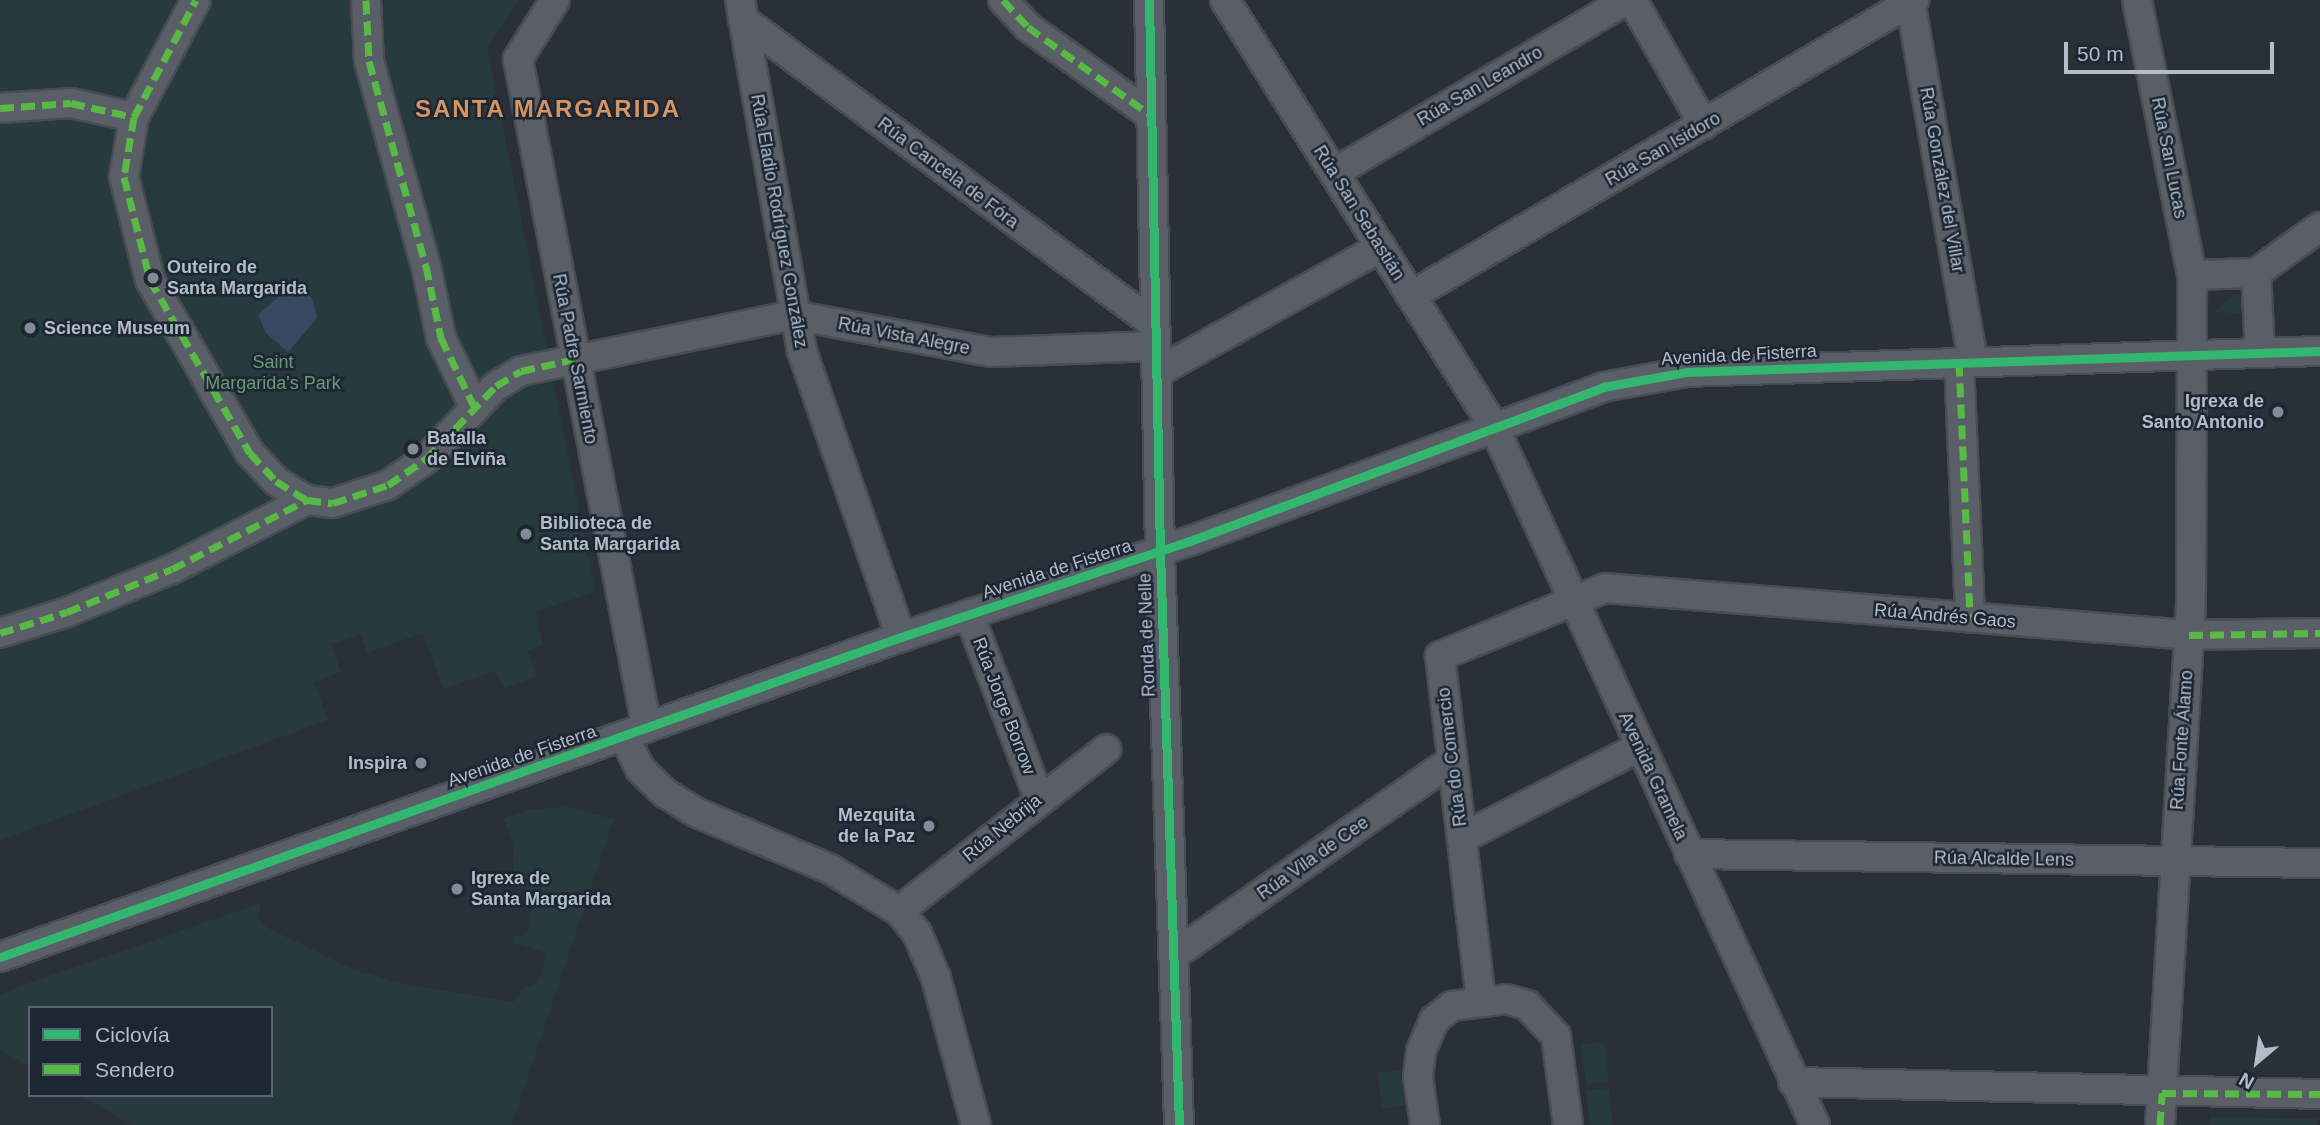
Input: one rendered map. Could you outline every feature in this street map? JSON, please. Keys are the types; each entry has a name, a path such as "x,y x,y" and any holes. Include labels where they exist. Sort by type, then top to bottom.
{"street":[{"path":"196,0 134,117 124,177 150,280 250,453 276,481 307,500"},
{"path":"366,0 369,61 426,266 441,338 475,408"},
{"name":"Rúa Padre Sarmiento","path":"555,0 518,59 575,359 640,769 665,793 695,812 830,869 899,911"},
{"path":"1003,0 1028,27 1149,114"},
{"name":"Rúa San Sebastián","path":"1225,0 1494,427"},
{"path":"1630,0 1704,125"},
{"name":"Rúa San Leandro","path":"1334,173 1630,0"},
{"name":"Rúa San Lucas","path":"2137,0 2192,275 2193,355"},
{"name":"Rúa San Isidoro","path":"1411,296 1912,1"},
{"name":"Rúa González del Villar","path":"1912,1 1966,361 1969,618"},
{"name":"Ronda de Nelle","path":"1145,6 1179,1125"},
{"name":"Rúa Eladio Rodríguez González","path":"741,10 793,315 802,351 901,637"},
{"name":"Rúa Cancela de Fóra","path":"741,10 1155,348"},
{"path":"0,108 72,103 134,117"},
{"path":"2192,275 2256,273 2320,227"},
{"path":"1155,348 1381,247"},
{"path":"2256,273 2260,353"},
{"name":"Rúa Vista Alegre","path":"307,500 333,503 388,485 426,459 475,408 521,371 793,315 991,352 1155,348"},
{"name":"Avenida de Fisterra","path":"0,957 901,637 1160,552 1603,387 1648,376 1966,361 2320,351"},
{"name":"Rúa Fonte Álamo","path":"2160,1125 2173,862 2189,635 2193,355"},
{"name":"Avenida Gramela","path":"1494,427 1815,1125"},
{"path":"0,633 67,612 172,569 307,500"},
{"name":"Rúa Andrés Gaos","path":"1572,600 1605,588 2189,635 2320,633"},
{"name":"Rúa do Comercio","path":"1481,1000 1440,656 1572,600"},
{"name":"Rúa Jorge Borrow","path":"969,614 1039,798"},
{"path":"1462,838 1640,747"},
{"name":"Rúa Nebrija","path":"899,911 1039,798 1106,749"},
{"name":"Rúa Vila de Cee","path":"1174,955 1453,760"},
{"name":"Rúa Alcalde Lens","path":"1689,854 2320,863"},
{"path":"899,911 917,933 936,978 976,1125"},
{"path":"1425,1125 1418,1077 1427,1032 1452,1006 1481,1000 1527,1005 1556,1036 1568,1125"},
{"path":"1793,1082 2162,1093 2320,1094"}],"green space":[{"name":"Saint Margarida's Park","path":"0,0 519,0 487,46 595,592 535,612 543,645 528,651 537,677 504,688 496,671 443,689 423,633 367,653 360,634 331,644 341,672 314,682 328,720 0,840"},
{"path":"2235,294 2248,299 2249,314 2214,312"},
{"path":"567,807 614,819 512,1125 132,1125 83,1097 273,1097 273,1006 28,1006 28,1066 0,1050 0,996 12,989 261,903 258,918 266,927 354,970 407,985 513,1002 522,989 538,983 547,953 512,943 513,936 522,936 528,928 533,905 526,883 514,876 513,846 504,818 533,809"},
{"path":"1604,1042 1609,1082 1586,1085 1581,1045"},
{"path":"1401,1070 1405,1106 1382,1108 1378,1072"},
{"path":"1609,1088 1613,1125 1590,1125 1586,1090"},
{"path":"2210,1117 2317,1119 2317,1125 2210,1125"}],"water":[{"path":"299,286 312,298 317,318 288,352 266,333 258,315 286,290"}],"marked path":[{"path":"134,117 196,0"},
{"path":"366,0 369,61 426,266 441,338 475,408"},
{"path":"1003,0 1028,27 1149,114"},
{"path":"0,108 71,103 134,117 124,177 150,280 250,453 276,481 307,500 333,503 388,485 426,459 496,386 521,371 575,359"},
{"path":"1959,362 1970,618"},
{"path":"0,633 67,612 172,569 307,500"},
{"path":"1929,614 2017,622"},
{"path":"2189,635 2320,633"},
{"path":"2160,1125 2162,1093 2320,1094"}],"cycle path":[{"path":"1149,0 1160,552 1179,1125"},
{"path":"0,957 901,637 1190,541 1603,387 1686,372 2320,351"}],"place":[{"name":"Outeiro de Santa Margarida","path":"153,278"},
{"name":"Science Museum","path":"30,328"},
{"name":"Igrexa de Santo Antonio","path":"2278,412"},
{"name":"Batalla de Elviña","path":"413,449"},
{"name":"Biblioteca de Santa Margarida","path":"526,534"},
{"name":"Inspira","path":"421,763"},
{"name":"Mezquita de la Paz","path":"929,826"},
{"name":"Igrexa de Santa Margarida","path":"457,889"}],"district":[{"name":"SANTA MARGARIDA","path":"548,109"}]}
